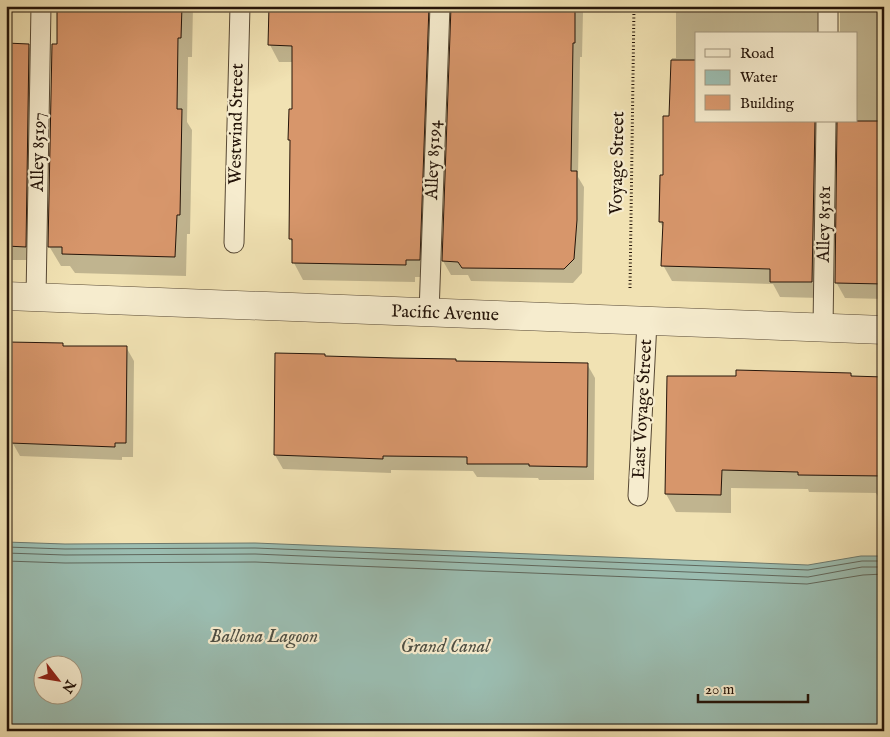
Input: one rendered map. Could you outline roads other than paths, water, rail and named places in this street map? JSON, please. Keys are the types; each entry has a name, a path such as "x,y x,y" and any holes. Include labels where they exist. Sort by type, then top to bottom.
{"street":[{"name":"Pacific Avenue","path":"6,296 884,330"}],"lane":[{"name":"Alley 85197","path":"36,298 41,6"},
{"name":"Westwind Street","path":"234,243 240,6"},
{"name":"Alley 85194","path":"429,313 440,6"},
{"path":"828,6 828,32"},
{"name":"Alley 85181","path":"823,328 826,122"},
{"name":"East Voyage Street","path":"638,321 638,496"}],"water":[{"name":"Ballona Lagoon","path":"6,542 65,544 255,543 808,565 861,556 884,556 884,731 6,731"}],"water label":[{"name":"Grand Canal","path":"445,647"}]}
